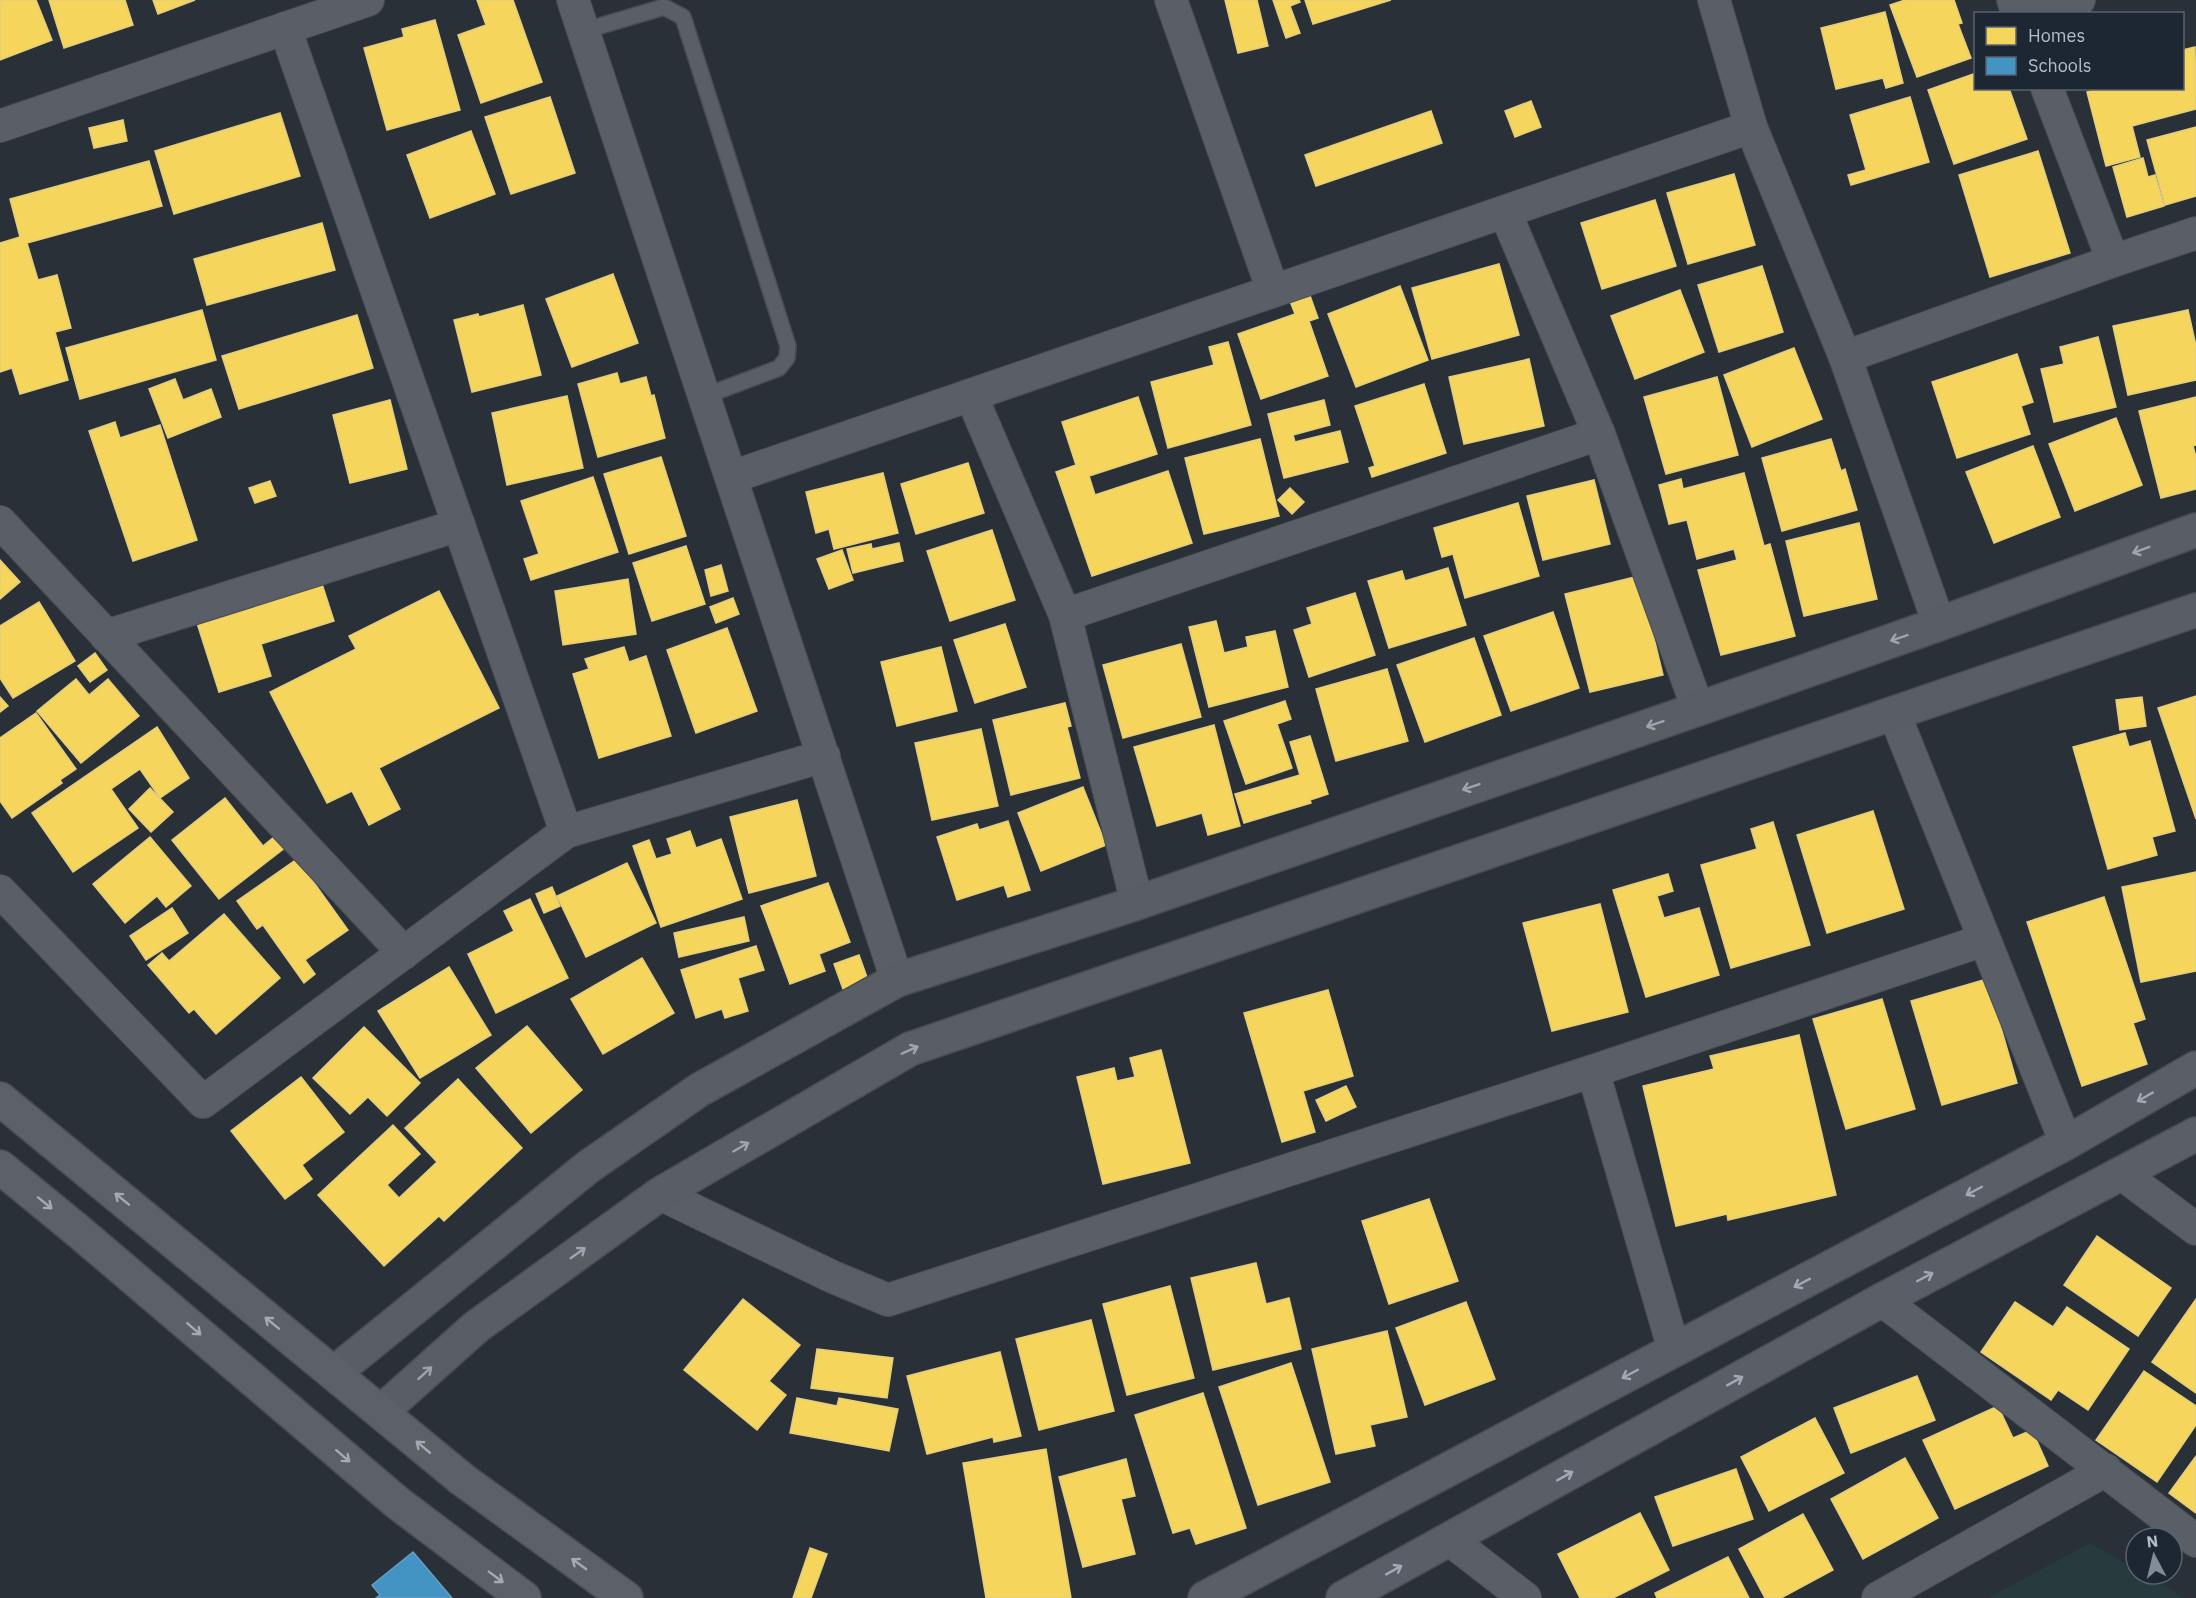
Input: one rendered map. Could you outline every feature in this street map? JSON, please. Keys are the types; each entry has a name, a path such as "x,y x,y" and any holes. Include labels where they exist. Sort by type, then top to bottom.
{"main road":[{"path":"334,1373 607,1154 699,1090 897,980 1137,903 1698,709 2196,530"},
{"path":"381,1412 476,1327 660,1194 910,1049 2196,610"},
{"path":"0,1099 463,1480 626,1598"},
{"path":"0,1167 78,1230 399,1504 524,1598"}],"street":[{"path":"0,126 368,0"},
{"path":"573,0 897,980"},
{"path":"1171,0 1273,291"},
{"path":"1714,0 1751,127 1845,357 1939,624"},
{"path":"2044,12 2079,0"},
{"path":"285,28 566,832"},
{"path":"2048,90 2113,261"},
{"path":"732,477 1751,127"},
{"path":"1505,212 1599,434 1698,709"},
{"path":"1845,357 2196,233"},
{"path":"971,395 1065,615 1137,903"},
{"path":"1065,615 1599,434"},
{"path":"0,522 404,953"},
{"path":"106,636 459,525"},
{"path":"1894,713 2066,1143"},
{"path":"0,891 203,1102 566,832 824,756"},
{"path":"660,1194 833,1277 888,1300 1593,1071 1984,940"},
{"path":"1205,1598 2066,1143 2196,1068"},
{"path":"1593,1071 1674,1350"},
{"path":"1343,1598 1882,1299 2196,1134"},
{"path":"2122,1174 2196,1229"},
{"path":"1882,1299 2196,1541"},
{"path":"1878,1598 2106,1470"},
{"path":"1450,1540 1525,1598"}],"lane":[{"path":"583,31 664,7 683,16 788,346 787,358 779,368 705,396"}],"green space":[{"path":"2090,1543 2124,1563 2124,1586 2164,1586 2185,1598 1988,1598"}],"building: Homes":[{"path":"0,0 36,0 52,40 0,60"},
{"path":"49,0 125,0 133,25 64,48"},
{"path":"153,0 195,0 158,14"},
{"path":"477,0 513,0 542,82 481,103 458,35 486,25"},
{"path":"1225,0 1257,0 1268,46 1238,53"},
{"path":"1273,0 1299,0 1300,2 1290,6 1300,33 1286,38"},
{"path":"1305,0 1391,0 1313,24"},
{"path":"1905,0 1954,0 1962,23 1958,24 1971,58 1917,77 1890,5"},
{"path":"1885,12 1903,83 1886,88 1883,78 1836,89 1821,28"},
{"path":"435,20 460,110 387,130 364,48 404,37 402,29"},
{"path":"2195,47 2196,109 2132,126 2140,157 2106,166 2087,92 2094,90 2184,90 2184,50"},
{"path":"1974,74 1974,90 2010,90 2027,139 1954,164 1928,90"},
{"path":"550,97 575,173 511,194 485,117"},
{"path":"1910,97 1929,162 1851,185 1848,175 1866,170 1850,115"},
{"path":"1531,101 1541,127 1515,137 1505,111"},
{"path":"1431,111 1442,143 1316,186 1305,155"},
{"path":"280,113 300,176 174,214 155,151"},
{"path":"123,120 127,141 94,148 89,128"},
{"path":"2196,127 2196,196 2165,205 2147,140"},
{"path":"471,131 495,194 430,218 407,155"},
{"path":"2038,151 2070,253 1990,277 1959,175"},
{"path":"2143,158 2148,177 2155,175 2164,206 2127,217 2113,167"},
{"path":"149,161 162,206 27,243 38,280 57,275 71,328 55,332 68,380 20,394 12,368 0,372 0,243 20,237 10,199"},
{"path":"1734,174 1755,245 1688,264 1667,193"},
{"path":"1655,200 1676,266 1602,289 1581,223"},
{"path":"322,223 335,270 207,305 194,259"},
{"path":"1499,264 1519,335 1432,359 1412,288"},
{"path":"1762,266 1783,332 1719,352 1698,285"},
{"path":"613,274 638,343 572,367 546,299"},
{"path":"1400,286 1428,360 1356,387 1328,314"},
{"path":"1308,290 1318,318 1309,321 1328,376 1261,399 1238,334 1295,314 1288,296"},
{"path":"1680,290 1704,352 1635,379 1611,316"},
{"path":"523,305 541,375 472,392 454,320 478,314 479,317"},
{"path":"202,310 216,360 80,399 66,348"},
{"path":"2188,310 2196,346 2196,380 2128,395 2113,326"},
{"path":"357,315 373,368 239,409 222,356"},
{"path":"2098,337 2116,407 2054,422 2041,369 2064,364 2060,347"},
{"path":"1228,342 1251,425 1168,448 1151,382 1214,365 1209,347"},
{"path":"1794,348 1822,419 1752,447 1724,375"},
{"path":"2017,354 2033,402 2021,406 2030,434 1957,458 1932,382"},
{"path":"1529,359 1544,426 1464,444 1449,377"},
{"path":"617,373 620,384 646,377 651,396 654,395 665,438 598,457 578,384"},
{"path":"1717,377 1738,455 1666,474 1644,397"},
{"path":"175,379 183,400 211,389 221,417 168,438 149,389"},
{"path":"1424,384 1446,453 1372,477 1369,468 1375,466 1355,406"},
{"path":"567,396 583,468 507,485 492,413"},
{"path":"1138,397 1157,454 1089,476 1095,495 1168,471 1192,543 1092,576 1056,472 1076,465 1062,422"},
{"path":"2196,397 2196,445 2193,446 2196,457 2196,489 2161,498 2139,411"},
{"path":"390,400 407,469 350,483 333,415"},
{"path":"1324,400 1330,425 1293,435 1295,442 1340,431 1348,462 1284,478 1268,414"},
{"path":"2116,418 2142,485 2075,511 2049,444"},
{"path":"115,422 120,438 160,425 197,540 133,561 89,431"},
{"path":"1260,439 1279,516 1204,534 1185,458"},
{"path":"1831,439 1841,471 1845,469 1857,510 1782,531 1762,458"},
{"path":"2033,446 2060,517 1994,543 1966,472"},
{"path":"661,457 686,536 629,554 604,474"},
{"path":"968,463 984,513 916,534 901,484"},
{"path":"883,473 898,533 834,549 829,529 816,533 806,492"},
{"path":"1744,473 1764,546 1770,544 1795,636 1721,655 1698,570 1737,560 1734,549 1697,559 1687,520 1669,524 1659,485 1681,479 1683,489"},
{"path":"593,477 618,552 531,580 524,559 539,554 521,501"},
{"path":"1594,480 1610,544 1543,560 1527,496"},
{"path":"270,481 276,496 255,503 249,488"},
{"path":"1290,488 1304,502 1292,514 1278,500"},
{"path":"1518,503 1539,576 1465,598 1453,554 1442,557 1434,528"},
{"path":"1859,523 1877,599 1804,616 1786,541"},
{"path":"992,530 1015,600 950,621 927,551"},
{"path":"899,543 903,561 853,573 847,549 871,544 872,549"},
{"path":"686,546 705,604 652,621 633,563"},
{"path":"842,550 853,580 829,589 817,559"},
{"path":"0,560 20,582 0,599"},
{"path":"721,565 728,591 711,596 705,570"},
{"path":"1448,568 1466,625 1389,648 1368,581 1402,571 1405,581"},
{"path":"1639,576 1663,675 1590,692 1565,594"},
{"path":"628,579 636,634 563,645 555,591"},
{"path":"322,584 334,621 261,644 271,676 219,692 197,623"},
{"path":"439,591 499,708 379,768 400,809 369,825 352,791 327,803 270,692 356,649 349,636"},
{"path":"1355,593 1375,655 1309,677 1294,630 1312,624 1307,608"},
{"path":"733,598 739,614 716,623 710,607"},
{"path":"39,602 75,661 13,698 0,678 0,626"},
{"path":"1553,612 1579,688 1511,711 1484,636"},
{"path":"1216,621 1224,653 1248,647 1246,637 1275,631 1288,687 1209,707 1189,627"},
{"path":"1005,624 1026,687 975,703 954,640"},
{"path":"727,628 757,711 696,733 667,650"},
{"path":"1474,638 1501,715 1425,742 1397,665"},
{"path":"1181,644 1201,717 1123,738 1103,665"},
{"path":"624,647 629,662 646,656 671,736 599,758 573,674 589,669 585,659"},
{"path":"941,647 957,711 897,726 881,662"},
{"path":"95,653 107,670 90,682 78,666"},
{"path":"1387,669 1408,741 1336,761 1316,689"},
{"path":"76,679 89,695 108,679 139,716 81,763 37,711"},
{"path":"2196,696 2196,819 2158,708"},
{"path":"0,697 8,706 0,712"},
{"path":"2142,697 2146,726 2120,730 2116,700"},
{"path":"1285,701 1291,719 1277,724 1292,768 1246,784 1224,721"},
{"path":"1065,703 1071,726 1067,727 1080,778 1011,795 993,720"},
{"path":"36,713 76,769 60,780 62,783 12,818 0,801 0,738"},
{"path":"1214,725 1240,826 1208,835 1202,813 1157,826 1134,747"},
{"path":"157,727 189,778 160,798 140,769 111,789 138,828 73,872 32,813"},
{"path":"981,729 998,806 932,820 915,743"},
{"path":"2125,733 2129,747 2150,741 2175,831 2152,837 2157,855 2108,869 2073,747"},
{"path":"1310,736 1328,794 1310,800 1311,803 1244,823 1235,794 1300,775 1290,742"},
{"path":"1083,787 1106,845 1041,871 1018,813"},
{"path":"150,788 173,812 151,832 129,809"},
{"path":"225,798 263,846 280,832 290,844 219,899 172,840"},
{"path":"797,800 816,876 749,893 730,817"},
{"path":"1873,811 1904,909 1827,933 1797,835"},
{"path":"1008,821 1030,890 1008,897 1004,885 957,900 937,837 977,824 979,830"},
{"path":"1773,822 1810,945 1731,968 1701,865 1757,849 1751,829"},
{"path":"690,831 696,848 721,839 742,899 661,927 633,846 649,840 656,859 672,854 667,839"},
{"path":"150,837 191,886 166,907 157,896 125,923 93,884"},
{"path":"297,859 348,930 305,960 315,974 304,983 263,925 257,929 237,901"},
{"path":"627,863 656,923 586,957 557,896"},
{"path":"2196,872 2196,971 2141,982 2122,887"},
{"path":"1668,874 1673,891 1657,896 1664,918 1699,908 1719,975 1646,997 1613,890"},
{"path":"828,883 850,942 819,954 825,971 790,984 761,906"},
{"path":"552,887 560,906 544,913 536,894"},
{"path":"2104,897 2145,1019 2133,1023 2147,1064 2082,1086 2027,922"},
{"path":"530,899 568,978 496,1013 468,954 514,931 504,911"},
{"path":"1600,904 1628,1012 1552,1031 1523,923"},
{"path":"172,908 188,933 146,960 130,936"},
{"path":"224,914 280,978 216,1034 194,1009 189,1013 148,965 162,953 169,961"},
{"path":"744,917 749,941 679,957 674,933"},
{"path":"756,946 764,970 738,978 748,1011 725,1018 722,1009 696,1018 681,970"},
{"path":"859,955 868,980 843,989 834,964"},
{"path":"642,958 674,1013 603,1054 571,999"},
{"path":"449,967 491,1035 420,1078 378,1011"},
{"path":"1987,979 2017,1083 1942,1105 1911,1001"},
{"path":"1328,990 1353,1076 1303,1091 1315,1132 1282,1142 1244,1013"},
{"path":"1882,999 1915,1109 1846,1129 1813,1019"},
{"path":"527,1026 582,1090 531,1133 476,1068"},
{"path":"364,1027 420,1083 387,1116 368,1097 350,1114 313,1078"},
{"path":"1799,1035 1836,1195 1728,1220 1727,1214 1676,1226 1643,1086 1714,1069 1710,1056"},
{"path":"1161,1050 1190,1163 1103,1184 1077,1077 1114,1068 1117,1081 1135,1077 1130,1058"},
{"path":"301,1077 344,1132 302,1165 312,1179 285,1199 231,1131"},
{"path":"458,1079 522,1148 444,1221 439,1216 384,1266 318,1195 393,1125 420,1154 387,1185 399,1198 437,1162 405,1128"},
{"path":"1346,1086 1356,1107 1326,1121 1316,1100"},
{"path":"1429,1199 1458,1281 1389,1304 1362,1221"},
{"path":"2097,1236 2171,1288 2138,1336 2064,1285"},
{"path":"1256,1263 1266,1304 1289,1298 1301,1349 1213,1370 1191,1278"},
{"path":"1170,1286 1194,1378 1127,1395 1103,1304"},
{"path":"743,1299 800,1345 769,1381 786,1395 757,1430 684,1370"},
{"path":"2196,1299 2196,1393 2152,1362"},
{"path":"1466,1302 1495,1379 1425,1405 1396,1328"},
{"path":"2015,1302 2053,1327 2067,1307 2129,1349 2088,1410 2058,1390 2051,1400 1981,1352"},
{"path":"1091,1320 1114,1411 1039,1430 1016,1339"},
{"path":"1387,1331 1407,1417 1370,1425 1375,1446 1336,1454 1312,1349"},
{"path":"817,1349 893,1358 887,1398 811,1388"},
{"path":"1000,1352 1021,1436 994,1442 993,1437 927,1454 907,1376"},
{"path":"1291,1363 1330,1482 1258,1505 1219,1387"},
{"path":"2144,1371 2196,1406 2196,1425 2157,1482 2096,1440"},
{"path":"1917,1376 1935,1420 1851,1453 1834,1408"},
{"path":"1203,1393 1246,1528 1196,1544 1190,1528 1173,1533 1135,1415"},
{"path":"797,1398 837,1406 839,1398 898,1409 889,1451 790,1433"},
{"path":"1998,1406 2013,1438 2032,1430 2048,1466 1955,1509 1923,1440"},
{"path":"1815,1418 1844,1473 1769,1511 1741,1457"},
{"path":"1046,1449 1071,1598 986,1598 963,1463"},
{"path":"2196,1456 2196,1513 2169,1493"},
{"path":"1905,1458 1938,1518 1863,1559 1831,1499"},
{"path":"1126,1459 1135,1496 1121,1499 1135,1554 1083,1567 1059,1477"},
{"path":"1736,1469 1753,1519 1673,1546 1655,1497"},
{"path":"1640,1513 1669,1570 1613,1598 1580,1598 1558,1554"},
{"path":"1803,1514 1833,1570 1781,1598 1765,1598 1739,1549"},
{"path":"810,1548 827,1554 811,1598 793,1598"},
{"path":"1728,1557 1749,1598 1657,1598 1655,1593"}],"building: Schools":[{"path":"413,1552 452,1598 376,1598 380,1595 372,1585"}]}
